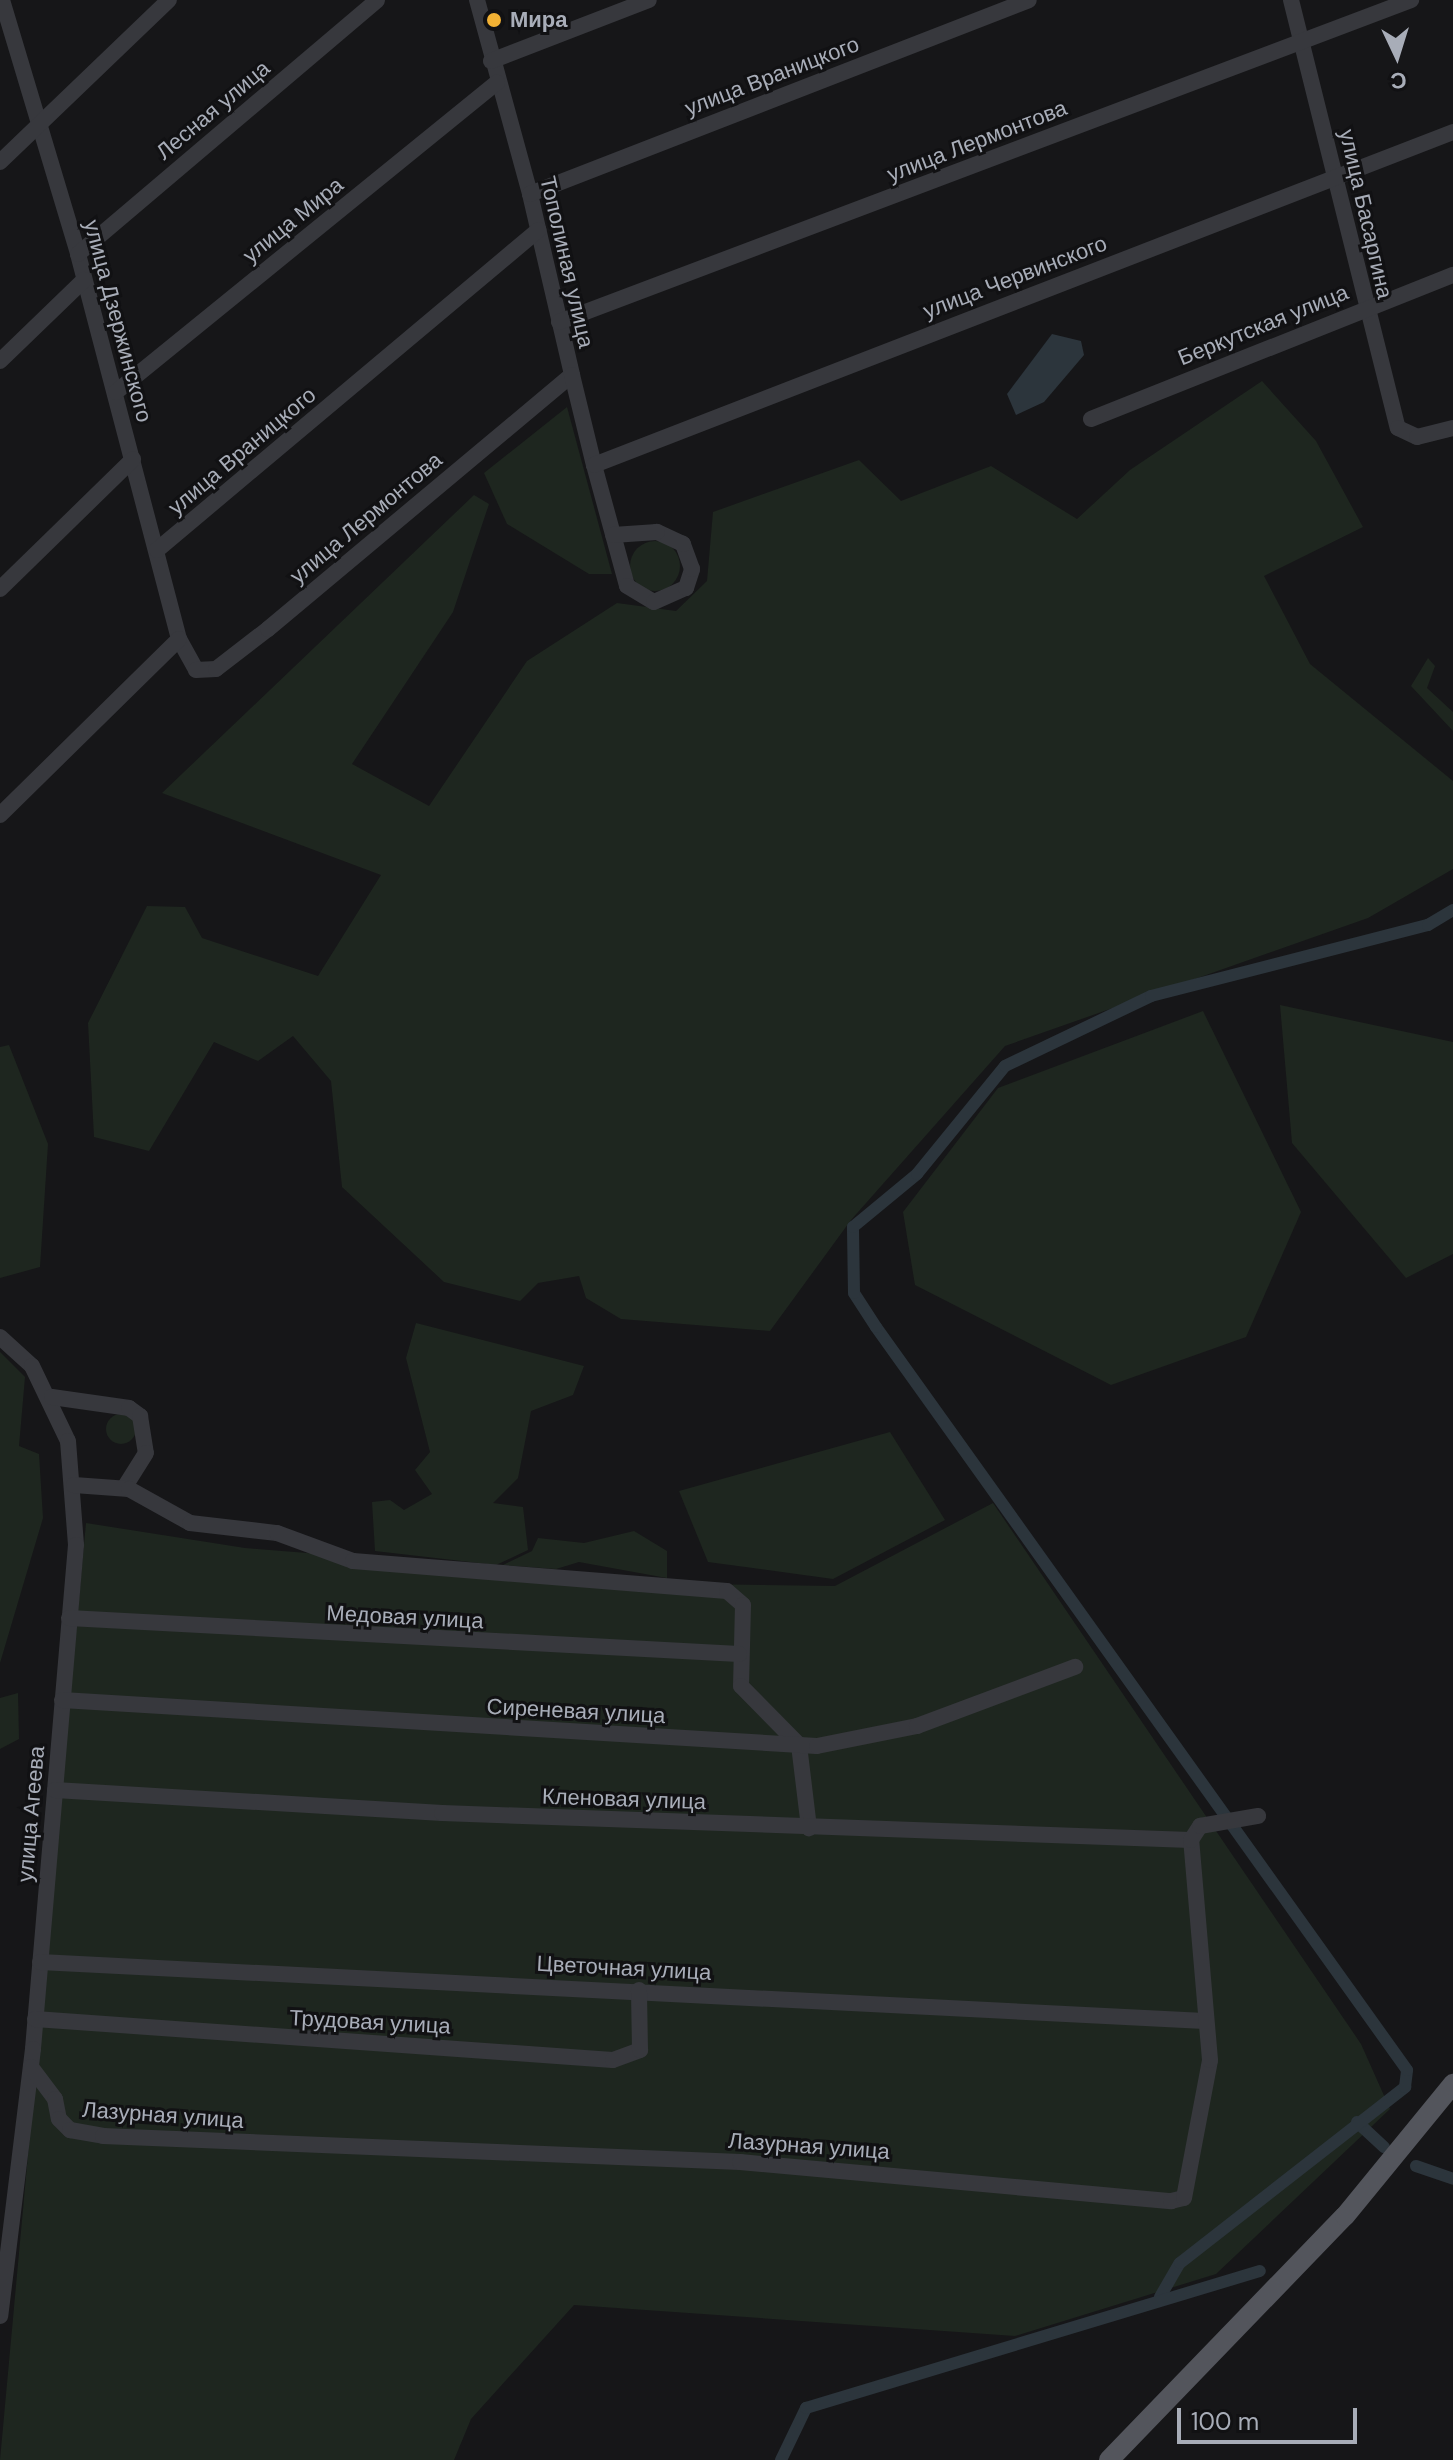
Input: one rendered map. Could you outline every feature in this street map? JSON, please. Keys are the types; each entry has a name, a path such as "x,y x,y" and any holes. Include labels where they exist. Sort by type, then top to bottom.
{"main road":[{"path":"1109,2460 1335,2227 1453,2084"}],"street":[{"name":"улица Дзержинского","path":"2,0 78,254 185,656"},
{"path":"0,162 169,0"},
{"name":"Лесная улица","path":"78,254 377,0"},
{"name":"Тополиная улица","path":"477,0 491,61 530,194 594,465 613,535 627,586 641,599 668,601 686,588 691,556 671,535 613,535"},
{"path":"491,61 649,0"},
{"name":"улица Враницкого","path":"530,194 1029,0"},
{"name":"улица Басаргина","path":"1291,0 1336,177 1384,391 1405,435 1453,428"},
{"name":"улица Лермонтова","path":"559,322 1411,0"},
{"name":"улица Мира","path":"116,392 497,82"},
{"name":"улица Червинского","path":"594,465 1453,132"},
{"name":"улица Враницкого","path":"157,550 538,230"},
{"name":"Беркутская улица","path":"1091,419 1364,307 1453,275"},
{"path":"0,361 84,280"},
{"name":"улица Лермонтова","path":"185,656 196,670 216,669 572,375"},
{"path":"0,589 133,459"},
{"path":"0,815 179,639"},
{"name":"улица Агеева","path":"0,1337 32,1366 52,1397 74,1485 69,1618 31,2067 0,2316"},
{"path":"52,1397 129,1408 140,1416 146,1453 124,1488"},
{"path":"74,1485 124,1488 190,1523 277,1533 353,1561 716,1588 743,1605 739,1654 741,1686 796,1742 809,1828"},
{"name":"Медовая улица","path":"69,1618 739,1654"},
{"name":"Сиреневая улица","path":"62,1700 856,1744 1075,1667"},
{"name":"Кленовая улица","path":"55,1790 809,1828 1191,1840"},
{"path":"1191,1840 1200,1826 1258,1816"},
{"name":"Лазурная улица","path":"31,2067 55,2099 59,2119 70,2130 103,2136 740,2162 1171,2201 1184,2198 1210,2060 1191,1840"},
{"name":"Цветочная улица","path":"40,1962 1205,2021"},
{"name":"Трудовая улица","path":"35,2019 613,2060 640,2050 639,1990"}],"shaded area":[{"path":"1052,334 1081,341 1084,355 1044,402 1016,415 1007,394"},
{"path":"1262,381 1316,441 1363,527 1264,576 1310,664 1453,781 1453,869 1368,918 1005,1046 851,1220 770,1331 621,1319 586,1298 579,1276 538,1283 520,1301 444,1282 342,1187 331,1081 293,1036 258,1061 214,1042 149,1151 94,1137 88,1023 147,906 185,907 202,938 318,976 381,875 162,793 474,495 489,504 453,612 352,764 429,806 527,661 617,603 676,611 707,581 713,512 859,460 901,501 991,466 1077,519 1130,470"},
{"path":"567,407 612,574 589,574 507,524 484,473"},
{"path":"655,541 673,548 680,566 673,584 655,591 637,584 630,566 637,548"},
{"path":"1428,658 1435,666 1427,688 1453,712 1453,731 1411,686"},
{"path":"1280,1005 1453,1042 1453,1254 1406,1278 1292,1143"},
{"path":"1203,1011 1301,1212 1246,1337 1111,1385 915,1285 903,1212 998,1088"},
{"path":"9,1045 48,1144 40,1267 0,1278 0,1047"},
{"path":"416,1323 584,1366 573,1395 531,1411 518,1478 493,1503 523,1507 528,1550 496,1565 375,1551 372,1502 390,1500 404,1510 432,1494 415,1470 430,1452 406,1358"},
{"path":"0,1352 25,1377 19,1446 39,1454 43,1518 0,1663"},
{"path":"121,1414 132,1418 136,1429 132,1440 121,1444 110,1440 106,1429 110,1418"},
{"path":"890,1432 945,1520 833,1579 708,1562 679,1491"},
{"path":"993,1503 1361,2044 1390,2109 1216,2274 1015,2336 574,2305 471,2419 454,2460 0,2460 86,1523 245,1548 696,1584 835,1586"},
{"path":"634,1531 667,1551 667,1578 579,1562 556,1569 503,1565 532,1551 538,1538 584,1543"},
{"path":"18,1693 19,1739 0,1749 0,1698"}],"waterway":[{"path":"1160,2297 1180,2263 1405,2087 1407,2070 876,1327 854,1293 853,1227 917,1174 1005,1066 1151,996 1428,925 1453,910"},
{"path":"1357,2122 1384,2147"},
{"path":"1416,2166 1453,2179"},
{"path":"781,2460 806,2408 1260,2271"}],"place":[{"name":"Мира","path":"494,20"}]}
